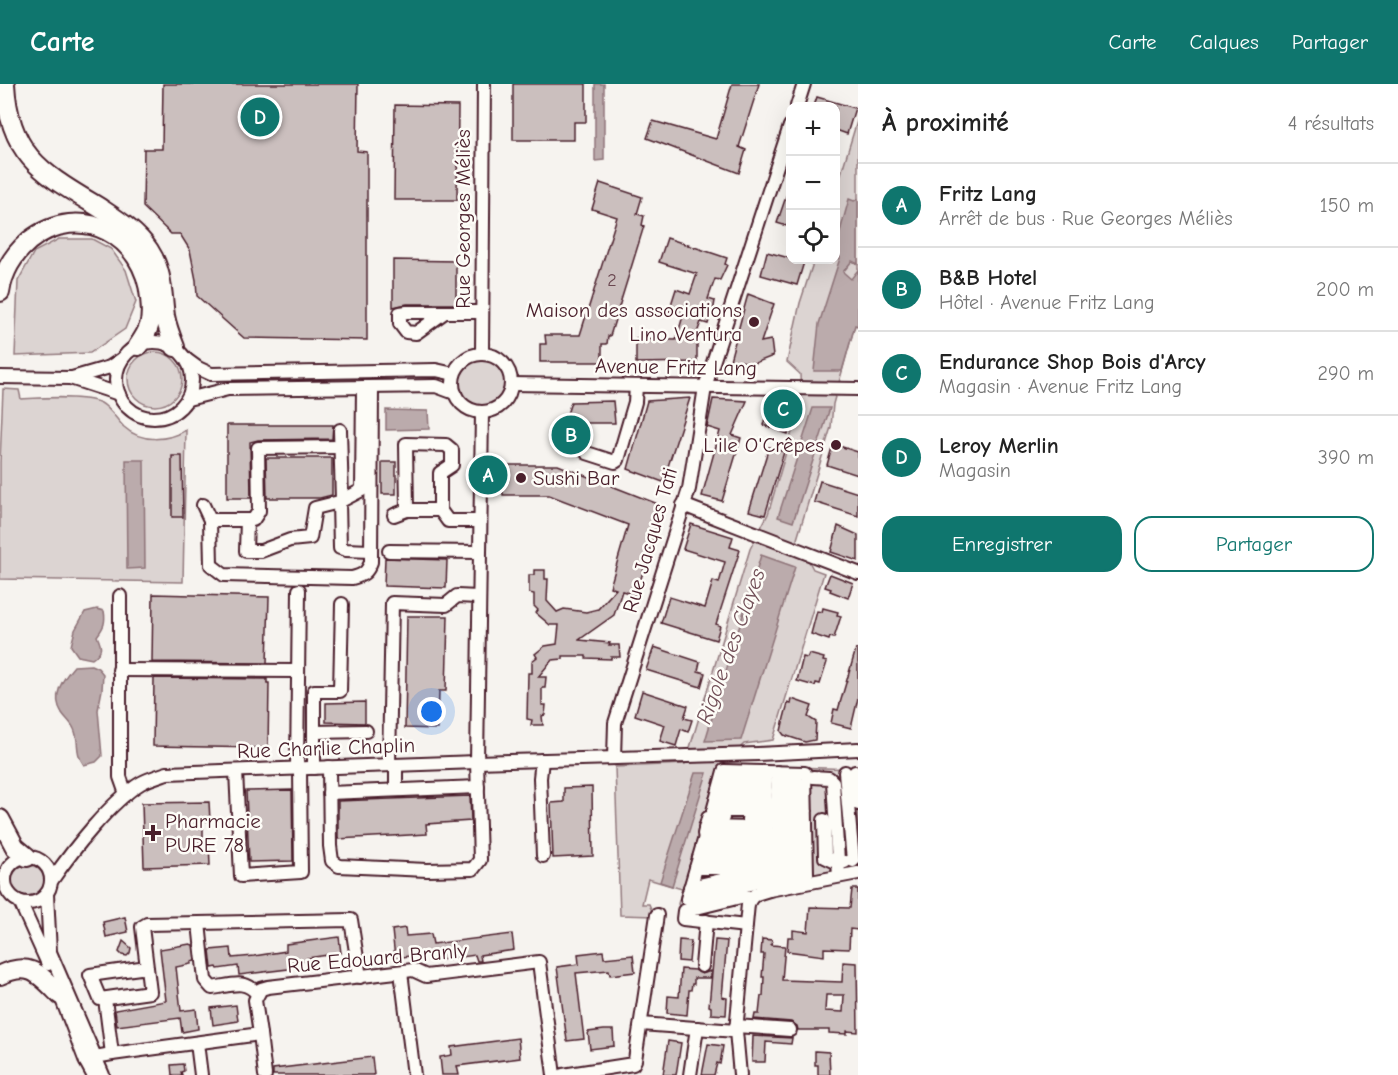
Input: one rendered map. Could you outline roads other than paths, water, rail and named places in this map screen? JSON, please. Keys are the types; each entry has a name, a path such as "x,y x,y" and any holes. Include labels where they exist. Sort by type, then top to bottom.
{"highway":[{"path":"5,84 13,129 32,161 47,175 122,222 149,250 158,268 168,330 181,354"},
{"path":"0,292 1,283 9,264 21,248 36,236 52,228 69,224 86,224 102,228 117,236 130,247 145,272 150,288 151,321 138,346"},
{"path":"0,819 15,847 35,860"},
{"path":"0,975 20,969 31,970 39,973 60,995"}],"street":[{"name":"Rue Georges Méliès","path":"482,354 484,84"},
{"path":"798,102 804,84"},
{"name":"Rue Jacques Tati","path":"614,758 615,723 689,489 705,387 786,138"},
{"path":"445,312 482,312"},
{"path":"0,377 70,378 110,367 138,346 149,342 164,343 198,368 211,374 436,370 454,374"},
{"path":"181,354 192,373 192,387 188,399"},
{"path":"482,354 491,356 506,366 511,384 505,400 498,407 482,412 465,406 455,393 453,384 454,374 465,359 482,354"},
{"path":"123,359 116,381 119,394 125,404 135,413 147,417 160,418 173,413 188,399 228,388 436,386 455,393"},
{"path":"70,378 119,394"},
{"name":"Avenue Fritz Lang","path":"511,384 858,389"},
{"path":"587,453 615,462 618,459 635,402 636,386"},
{"path":"247,520 246,552 261,551 290,540 310,538 315,508 340,501 362,490 368,387"},
{"path":"203,505 210,520 211,566 224,575 352,578 362,576 368,571 370,562 368,387"},
{"path":"329,767 330,846 332,861 339,866 427,870 473,869 480,860 477,762 482,412"},
{"path":"340,430 340,548 370,550"},
{"path":"407,510 406,444 446,445 452,450 452,465 440,473 441,510 448,521 479,521"},
{"path":"210,520 254,520 259,511 258,448 340,447"},
{"path":"683,505 858,573"},
{"path":"394,515 407,510 441,510"},
{"path":"389,551 479,552"},
{"path":"236,771 241,876 301,872 297,671 299,590"},
{"path":"120,596 120,777 126,794"},
{"path":"396,790 392,765 393,603 446,605 458,596 478,597"},
{"path":"314,768 314,691 340,691 342,604"},
{"path":"119,670 297,671"},
{"path":"314,732 366,731"},
{"name":"Rue Charlie Chaplin","path":"51,880 70,853 126,794 142,782 167,773 858,749"},
{"path":"542,760 540,778 543,856"},
{"path":"850,772 849,796 856,865"},
{"path":"813,777 829,778 858,804"},
{"path":"329,793 478,787"},
{"path":"839,876 775,832 719,790 775,832 825,857 856,865"},
{"path":"839,876 837,831 849,796"},
{"path":"837,831 854,829"},
{"path":"699,858 775,832"},
{"path":"699,858 775,832"},
{"path":"699,858 721,880 775,832"},
{"path":"699,858 775,832"},
{"path":"740,1075 736,1029 748,904 756,894 775,832"},
{"name":"Rue Charlie Chaplin","path":"35,860 70,853"},
{"path":"699,858 706,878"},
{"path":"93,1075 90,1060 50,952 47,894 51,880 47,867 35,860 13,863 5,877 8,892 20,902 90,1060 103,1075"},
{"path":"839,876 856,865"},
{"path":"20,902 35,903 47,894"},
{"path":"746,926 683,919 684,911 745,897 751,898"},
{"path":"563,1075 633,1064 657,915"},
{"path":"147,967 90,975 100,999 150,992 147,967 142,927 147,924 351,920 360,976"},
{"path":"702,966 706,921"},
{"path":"199,923 205,980 208,985 212,988 244,984 252,987 257,994 255,1000 265,1075"},
{"name":"Rue Edouard Branly","path":"257,994 261,989 268,987 360,976 414,970 426,976 539,962 554,1075"},
{"path":"400,972 414,1075"},
{"path":"105,999 112,1054"},
{"path":"641,1024 790,1030"},
{"path":"690,1075 697,1028"},
{"path":"90,1060 112,1054 260,1034"},
{"path":"197,1043 201,1075"}],"place":[{"name":"Leroy Merlin","path":"260,117"},
{"name":"Maison des associations Lino Ventura","path":"754,322"},
{"name":"Endurance Shop Bois d'Arcy","path":"783,409"},
{"name":"B&B Hotel","path":"571,435"},
{"name":"L'ile O'Crêpes","path":"836,445"},
{"name":"Fritz Lang","path":"488,475"},
{"name":"Sushi Bar","path":"521,478"},
{"name":"Pharmacie PURE 78","path":"153,833"}],"water label":[{"name":"Rigole des Clayes","path":"730,646"}]}
